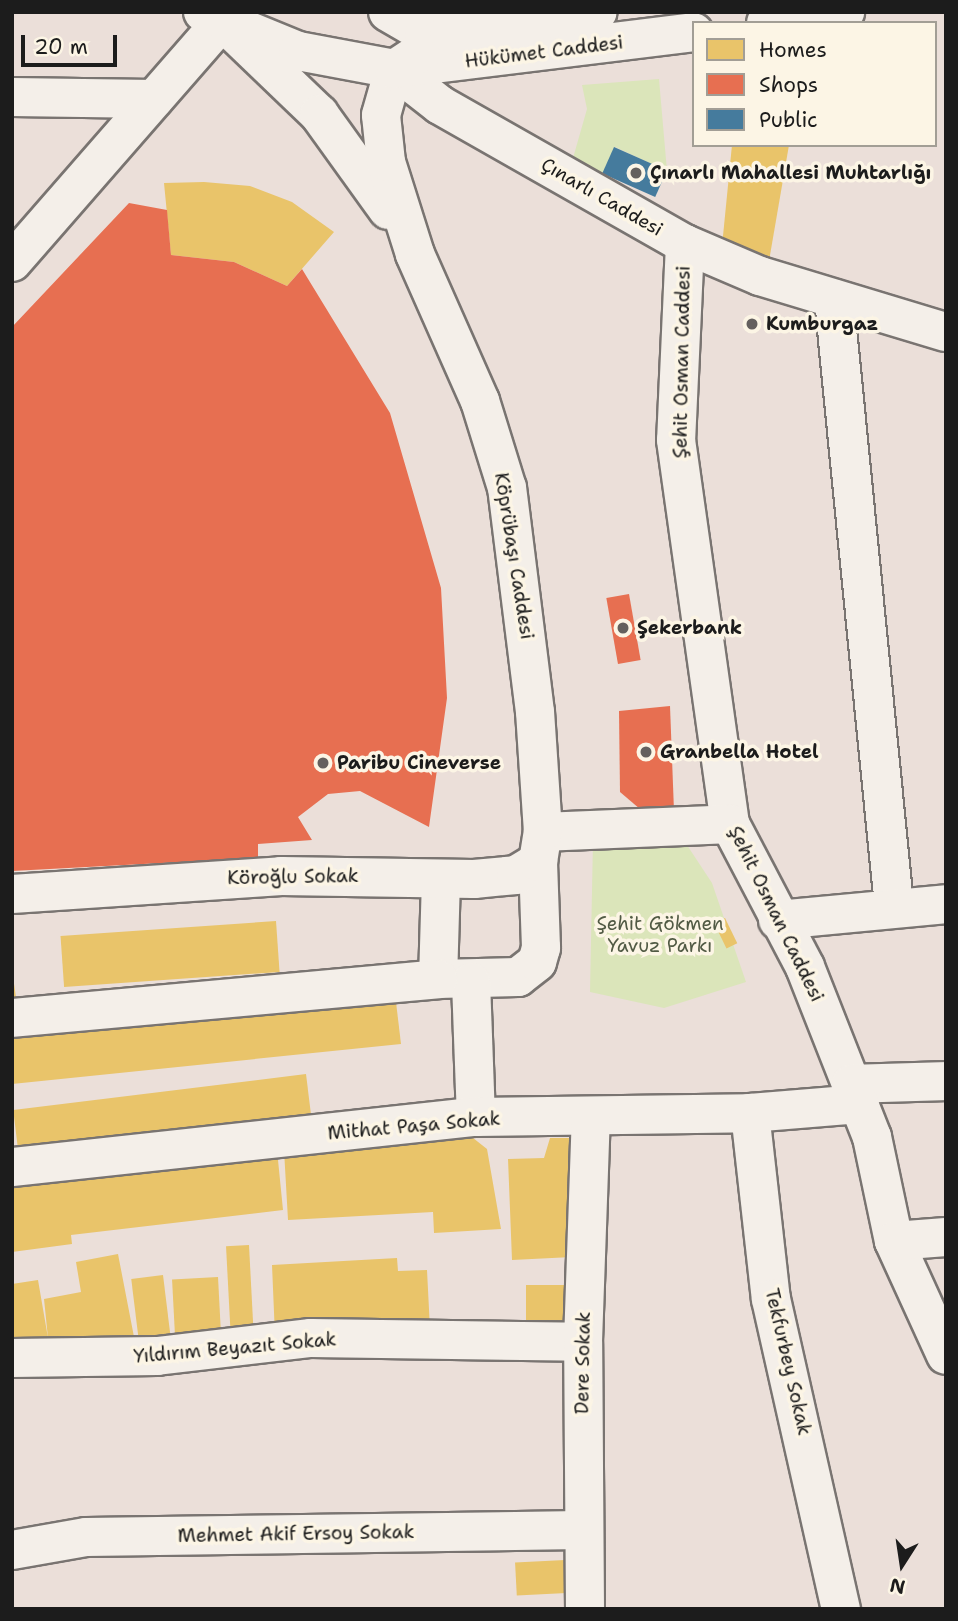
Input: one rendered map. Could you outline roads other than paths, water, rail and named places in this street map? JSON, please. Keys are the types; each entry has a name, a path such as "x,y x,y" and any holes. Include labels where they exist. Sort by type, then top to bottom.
{"street":[{"path":"388,12 424,33 449,33"},
{"name":"Hükümet Caddesi","path":"394,69 449,33 558,15 598,12"},
{"path":"780,21 845,12"},
{"path":"12,262 154,99 219,16"},
{"name":"Hükümet Caddesi","path":"219,16 298,51 394,69 692,32"},
{"name":"Köprübaşı Caddesi","path":"219,16 330,127 415,254"},
{"name":"Köprübaşı Caddesi","path":"394,69 381,115 383,138 415,254 480,401 507,488 541,847 537,962 518,977 454,981"},
{"name":"Çınarlı Caddesi","path":"394,69 440,105 685,244 834,299 946,332"},
{"path":"12,97 154,99"},
{"name":"Şehit Osman Caddesi","path":"685,244 676,440 730,824 805,967 855,1094 894,1241 946,1355"},
{"path":"834,299 894,906"},
{"path":"541,847 730,824"},
{"name":"Köroğlu Sokak","path":"12,894 281,876 440,879 516,876 541,847"},
{"path":"440,879 476,1117"},
{"path":"778,920 894,906 946,904"},
{"path":"12,1018 454,981"},
{"name":"Mithat Paşa Sokak","path":"12,1167 476,1117 591,1118 750,1113 946,1081"},
{"name":"Tekfurbey Sokak","path":"750,1113 771,1299 841,1609"},
{"name":"Dere Sokak","path":"586,1609 581,1530 583,1342 591,1118"},
{"path":"894,1241 946,1237"},
{"name":"Yıldırım Beyazıt Sokak","path":"12,1358 157,1356 311,1338 583,1342"},
{"name":"Mehmet Akif Ersoy Sokak","path":"12,1550 86,1537 581,1530"}],"place":[{"name":"Çınarlı Mahallesi Muhtarlığı","path":"636,173"},
{"name":"Kumburgaz","path":"752,324"},
{"name":"Şekerbank","path":"623,628"},
{"name":"Granbella Hotel","path":"646,752"},
{"name":"Paribu Cineverse","path":"323,763"}],"park label":[{"name":"Şehit Gökmen Yavuz Parkı","path":"660,935"}]}
